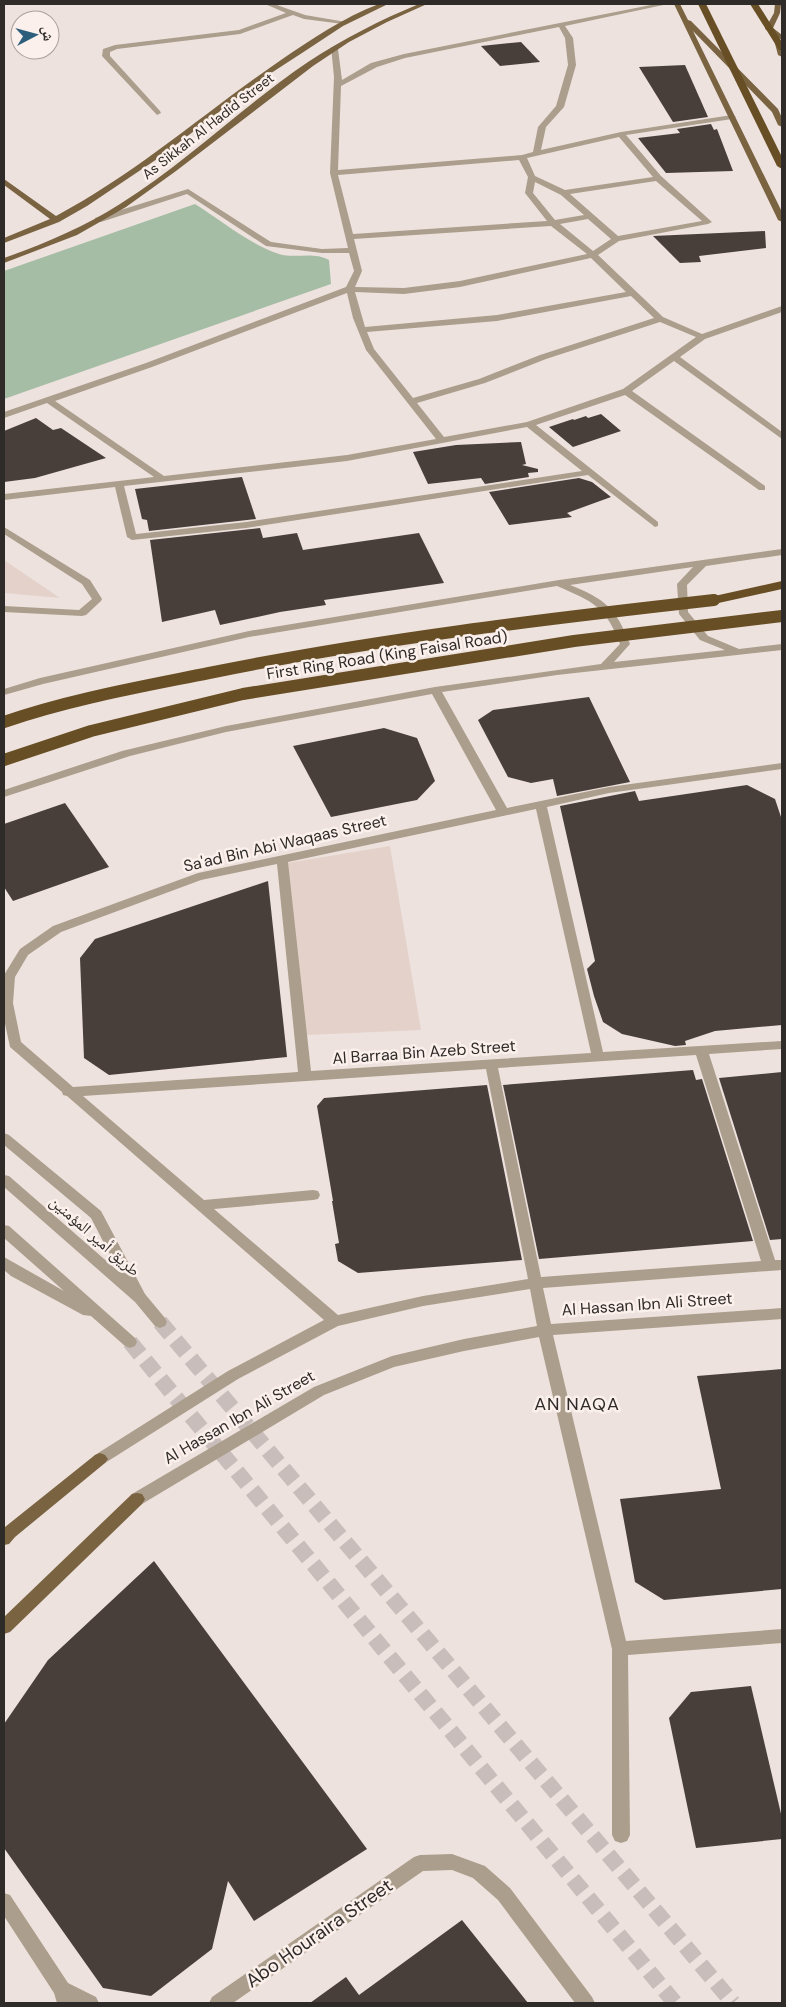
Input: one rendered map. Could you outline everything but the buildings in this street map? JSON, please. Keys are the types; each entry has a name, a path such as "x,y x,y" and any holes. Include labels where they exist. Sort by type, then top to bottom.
{"highway":[{"path":"702,4 782,166"},
{"path":"754,4 769,29 781,42"},
{"path":"714,600 782,585"},
{"name":"First Ring Road (King Faisal Road)","path":"4,722 39,709 211,672 398,639 714,600 782,594"},
{"name":"First Ring Road (King Faisal Road)","path":"4,760 91,731 243,694 574,641 782,616"}],"main road":[{"name":"As Sikkah Al Hadid Street","path":"4,241 56,220 122,181 261,75 343,22 381,4"},
{"name":"As Sikkah Al Hadid Street","path":"4,261 65,238 139,195 258,103 334,49 399,12 424,4"},
{"path":"677,4 782,220"},
{"path":"769,29 777,13 778,4"},
{"path":"682,15 775,111 782,125"},
{"path":"781,42 782,55"},
{"path":"4,181 56,220"},
{"name":"Al Hassan Ibn Ali Street","path":"4,1540 10,1532 100,1459"},
{"name":"Al Hassan Ibn Ali Street","path":"4,1627 137,1499"}],"street":[{"path":"268,4 304,17 343,22"},
{"path":"338,85 374,65 404,56 665,4"},
{"path":"157,113 106,56 106,51 115,47 240,32 293,13"},
{"path":"537,153 542,127 560,107 572,65 569,38 560,24"},
{"path":"334,49 338,85 334,173 358,271 350,289 370,350 442,440"},
{"path":"334,173 522,157 621,134 732,117"},
{"path":"4,415 149,365 350,289 404,291 460,284 594,255 616,239 708,222 658,178 621,134"},
{"path":"522,157 532,177 564,193 616,239"},
{"path":"532,177 529,193 553,223 594,255 660,319 702,337"},
{"path":"564,193 658,178"},
{"path":"98,220 188,191 269,244 322,251 353,250"},
{"path":"350,237 553,223 590,216"},
{"path":"362,330 497,318 633,293"},
{"path":"4,498 347,458 529,424 626,391 702,337 782,309"},
{"path":"411,402 482,381 543,357 660,319"},
{"path":"674,357 782,436"},
{"path":"626,391 762,488"},
{"path":"48,400 164,480"},
{"path":"529,424 655,524"},
{"path":"119,486 132,537 246,525 591,472"},
{"path":"4,530 86,582 97,599 82,613 4,609"},
{"path":"4,692 40,681 249,634 559,583 782,552"},
{"path":"703,563 682,584 683,612 704,638 739,652"},
{"path":"559,583 600,601 616,620 625,644 606,665"},
{"path":"4,794 126,753 226,728 435,690 606,665 782,647"},
{"path":"435,690 503,812"},
{"name":"Sa'ad Bin Abi Waqaas Street","path":"335,1321 68,1092 15,1044 7,1003 9,978 24,952 57,929 198,877 609,790 782,766"},
{"path":"541,804 598,1057"},
{"path":"282,859 305,1076"},
{"name":"Al Barraa Bin Azeb Street","path":"68,1092 782,1045"},
{"path":"701,1050 776,1266"},
{"path":"491,1064 545,1330 620,1648 621,1835"},
{"path":"4,1138 96,1216 140,1298"},
{"name":"طريق أمير المؤمنين","path":"4,1180 140,1298 160,1322"},
{"path":"201,1206 313,1195"},
{"path":"4,1230 130,1342"},
{"path":"4,1262 16,1272 106,1322"},
{"name":"Al Hassan Ibn Ali Street","path":"100,1459 234,1375 335,1321 423,1301 536,1283 776,1266"},
{"name":"Al Hassan Ibn Ali Street","path":"137,1499 319,1391 392,1362 464,1345 545,1330 782,1313"},
{"path":"620,1648 782,1636"},
{"name":"Abo Houraira Street","path":"218,2003 420,1863 452,1862 479,1872 504,1894 586,2003"},
{"path":"4,1903 64,1996 90,2003"}],"shaded area":[{"path":"4,560 60,598 4,593"},
{"path":"390,846 421,1030 306,1035 287,863"}],"green space":[{"path":"195,204 246,238 268,250 285,255 317,256 329,260 331,284 4,399 4,271"}],"tunnel":[{"path":"160,1322 733,2003"},
{"path":"130,1342 675,2003"}],"district":[{"name":"AN NAQA","path":"577,1404"}]}
